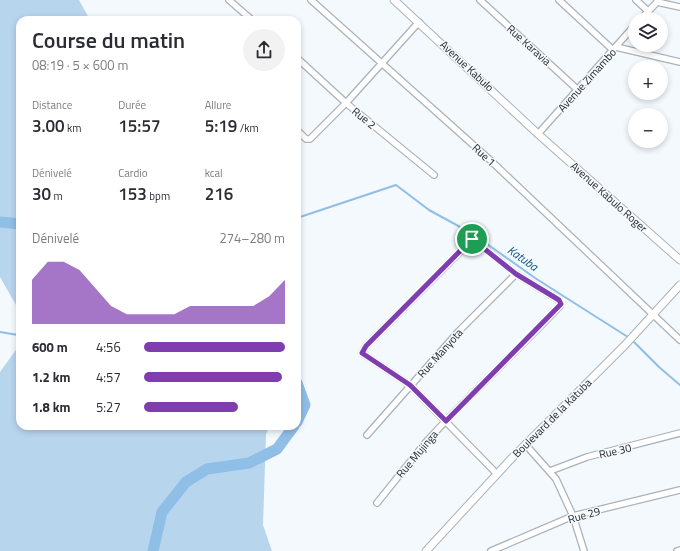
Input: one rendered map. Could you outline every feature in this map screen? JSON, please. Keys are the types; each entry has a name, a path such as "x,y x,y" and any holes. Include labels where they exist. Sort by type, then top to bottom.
{"street":[{"path":"229,0 247,16"},
{"name":"Rue 1","path":"310,0 489,159 680,340"},
{"name":"Avenue Kabulo","path":"394,0 538,134"},
{"name":"Rue Karavia","path":"480,0 578,90"},
{"path":"559,0 615,49 680,62"},
{"path":"636,0 648,11 658,1 680,7"},
{"path":"301,133 308,139 346,103 419,22"},
{"name":"Avenue Zimambo","path":"538,134 628,34"},
{"name":"Rue 2","path":"301,62 346,103 434,175"},
{"name":"Avenue Kabulo Roger","path":"538,134 680,260"},
{"path":"497,474 410,385 362,353 366,346 472,239 516,274"},
{"name":"Rue Mujinga","path":"377,503 426,442 561,304 559,300 516,274"},
{"name":"Rue Manyota","path":"367,435 459,331 516,274"},
{"name":"Boulevard de la Katuba","path":"426,551 526,444 631,339 680,285"},
{"name":"Rue 30","path":"550,471 587,457 680,433"},
{"path":"526,444 556,479 574,516 584,551"},
{"name":"Rue 29","path":"491,551 574,516 680,490"},
{"path":"676,551 680,550"}],"shaded area":[{"path":"0,0 79,0 88,16 16,16 16,305 0,277"},
{"path":"16,350 16,430 268,430 266,434 263,525 272,551 0,551 0,372"}],"waterway":[{"name":"Katuba","path":"301,217 396,185 429,210 473,234 535,278 631,339 659,367 680,385"},
{"path":"0,222 16,224"},
{"path":"0,332 16,335"},
{"path":"301,394 305,405 301,414"},
{"path":"153,551 162,512 186,482 207,469 249,463 277,449 291,430"}],"route":[{"path":"472,239 516,274 559,300 561,304 446,421 410,385 362,353 366,346 472,239"}]}
